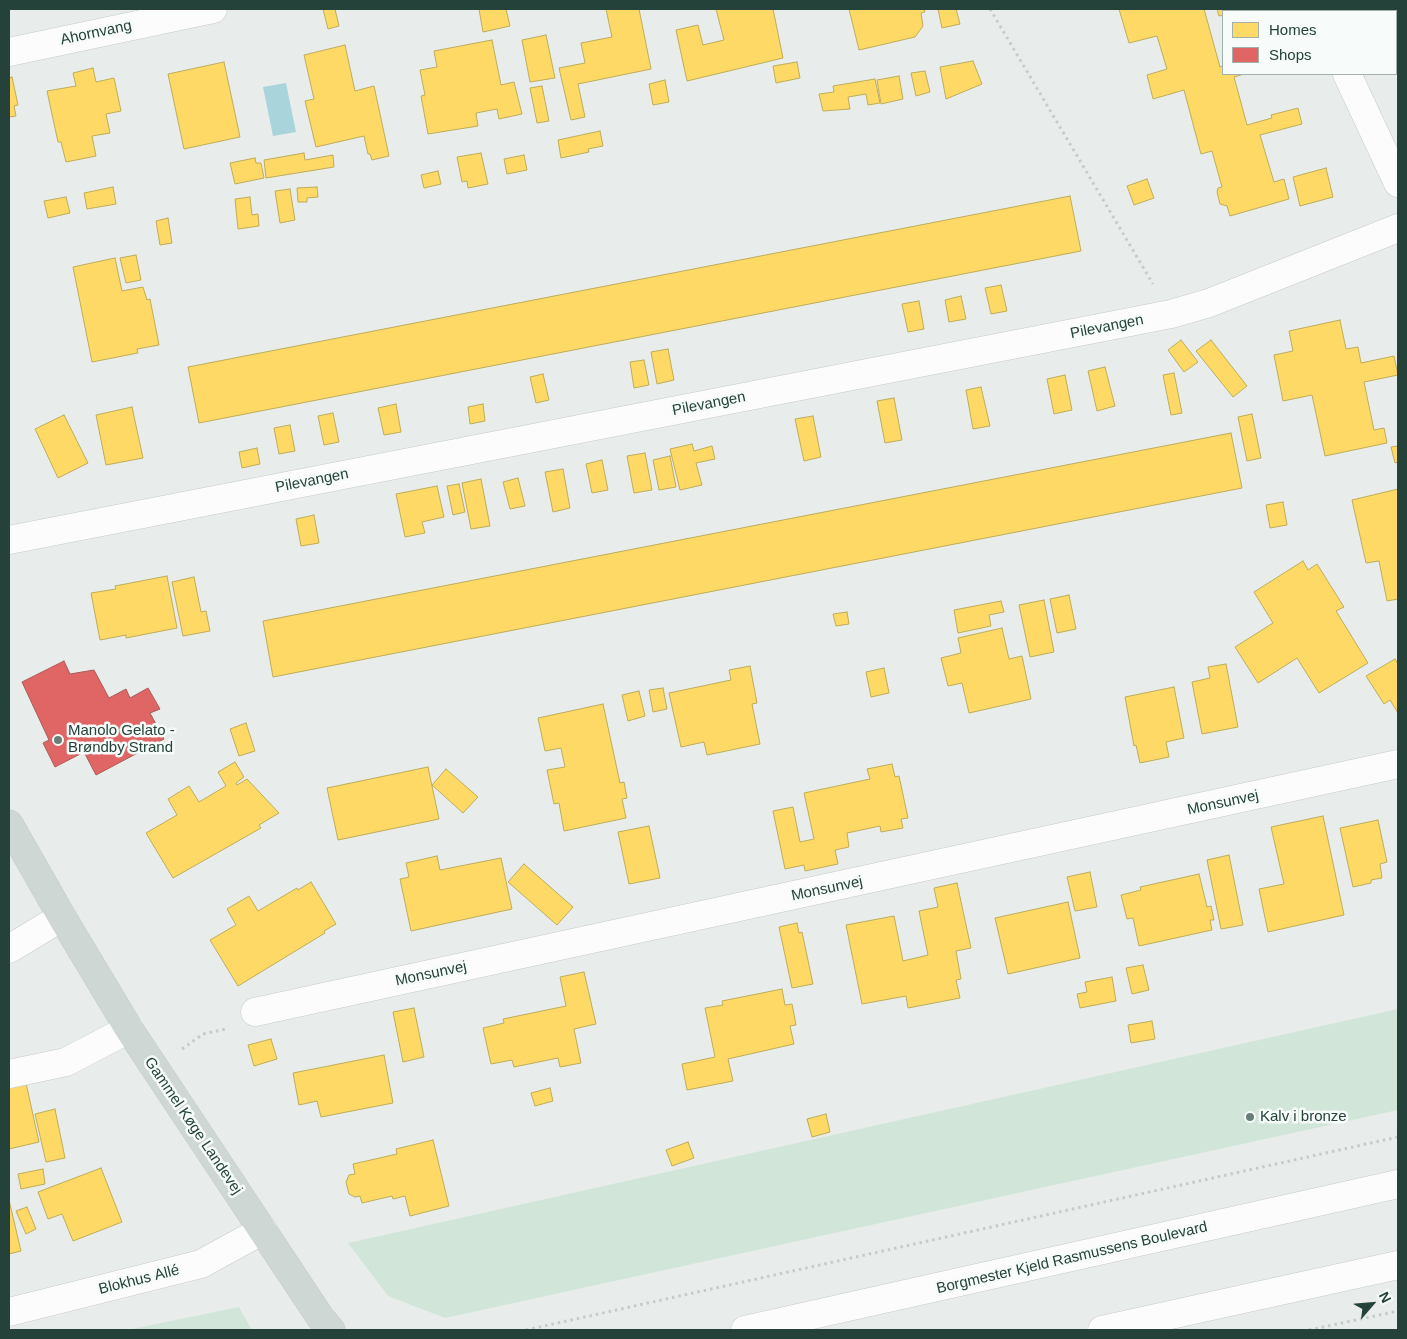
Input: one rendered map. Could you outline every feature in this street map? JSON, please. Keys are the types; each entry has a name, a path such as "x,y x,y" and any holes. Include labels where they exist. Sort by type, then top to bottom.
{"main road":[{"name":"Gammel Køge Landevej","path":"9,824 129,1029 331,1330"}],"street":[{"name":"Ahornvang","path":"9,52 213,9"},
{"path":"1347,75 1398,183"},
{"name":"Pilevangen","path":"9,540 1171,314 1209,303 1398,228"},
{"name":"Monsunvej","path":"255,1012 1398,764"},
{"path":"9,949 62,917"},
{"path":"9,1074 66,1062 129,1029"},
{"name":"Borgmester Kjeld Rasmussens Boulevard","path":"745,1330 1398,1184"},
{"name":"Blokhus Allé","path":"9,1312 201,1264 263,1230"},
{"path":"1102,1330 1398,1266"}],"path":[{"path":"990,9 1171,314"},
{"path":"156,1069 203,1034 228,1029"},
{"path":"526,1330 1398,1137"},
{"path":"1309,1330 1398,1310"}],"green space":[{"path":"1398,1009 1398,1110 445,1318 388,1296 348,1243"},
{"path":"239,1307 252,1330 127,1330"}],"water":[{"path":"286,83 296,132 273,136 263,87"}],"building: Homes":[{"path":"323,9 335,9 339,26 328,29"},
{"path":"479,9 506,9 510,26 483,32"},
{"path":"606,9 639,9 651,69 578,84 585,117 571,120 559,68 585,63 581,43 612,37"},
{"path":"716,9 773,9 783,58 687,81 676,30 698,25 703,45 724,40"},
{"path":"849,9 924,9 925,12 921,13 923,26 915,37 859,50"},
{"path":"938,9 956,9 960,24 942,28"},
{"path":"1119,9 1204,9 1220,67 1222,66 1222,75 1241,75 1234,77 1247,125 1272,118 1271,115 1298,108 1302,124 1260,135 1274,182 1284,179 1289,199 1230,216 1227,206 1220,204 1217,192 1218,188 1222,187 1212,151 1201,154 1184,90 1153,99 1147,75 1167,69 1157,36 1129,43"},
{"path":"1217,9 1251,9 1222,10 1222,15 1219,16"},
{"path":"546,35 555,78 530,82 522,40"},
{"path":"492,40 501,85 514,82 522,114 499,119 497,109 476,113 478,126 428,134 421,96 425,95 420,70 437,67 434,51"},
{"path":"345,45 355,91 374,86 389,156 372,160 370,154 368,154 364,136 316,147 305,101 314,99 304,55"},
{"path":"973,61 982,84 946,99 940,67"},
{"path":"224,62 240,137 184,149 168,74"},
{"path":"797,62 800,78 776,83 773,66"},
{"path":"93,68 96,82 114,78 121,111 106,114 110,133 92,136 96,156 66,162 61,142 58,142 47,91 76,86 73,73"},
{"path":"925,71 930,92 916,96 911,73"},
{"path":"899,76 903,99 881,104 877,80"},
{"path":"12,77 18,105 14,106 16,116 9,117 9,78"},
{"path":"875,79 880,103 868,105 866,94 848,97 850,109 823,111 819,94 834,92 833,86"},
{"path":"665,80 669,102 653,105 649,84"},
{"path":"542,86 549,121 537,123 530,88"},
{"path":"600,131 603,146 588,149 589,152 561,158 558,140"},
{"path":"304,153 305,160 333,155 334,167 266,178 264,160"},
{"path":"481,153 488,184 468,188 467,181 462,182 457,157"},
{"path":"524,155 527,170 507,174 504,159"},
{"path":"255,158 256,163 261,163 264,178 235,184 230,163"},
{"path":"1326,168 1333,197 1300,206 1293,177"},
{"path":"438,171 441,184 424,188 421,175"},
{"path":"1147,179 1154,198 1134,205 1127,186"},
{"path":"113,187 116,204 87,209 84,193"},
{"path":"317,187 318,197 307,198 307,202 298,202 297,188"},
{"path":"290,189 295,220 280,223 275,191"},
{"path":"1070,196 1081,251 199,423 188,367"},
{"path":"66,197 70,213 48,218 44,201"},
{"path":"250,197 252,215 258,214 259,226 238,229 235,199"},
{"path":"168,218 172,243 160,245 156,221"},
{"path":"136,255 141,280 126,283 120,258"},
{"path":"115,258 122,291 143,287 147,300 150,299 159,345 137,349 138,353 92,362 73,267"},
{"path":"1001,285 1007,311 991,314 985,288"},
{"path":"961,296 966,319 949,322 945,300"},
{"path":"919,301 924,329 908,332 902,304"},
{"path":"1340,320 1346,349 1358,347 1361,363 1394,356 1398,375 1364,382 1374,430 1384,428 1387,443 1325,456 1312,395 1283,401 1274,355 1293,351 1289,331"},
{"path":"1181,340 1198,362 1184,372 1168,350"},
{"path":"1211,340 1247,386 1233,397 1196,351"},
{"path":"668,349 674,380 657,384 651,352"},
{"path":"644,360 649,385 634,388 630,362"},
{"path":"1105,367 1115,406 1097,411 1088,371"},
{"path":"1174,373 1182,413 1171,415 1163,375"},
{"path":"543,374 549,400 536,403 530,377"},
{"path":"1065,375 1072,410 1054,414 1047,379"},
{"path":"981,387 990,426 973,429 966,390"},
{"path":"894,398 902,440 885,443 877,401"},
{"path":"396,404 401,432 384,435 378,408"},
{"path":"483,404 485,421 470,424 468,407"},
{"path":"132,407 143,458 106,465 96,415"},
{"path":"333,413 339,442 324,445 318,416"},
{"path":"1252,414 1261,458 1247,461 1238,417"},
{"path":"64,415 88,463 58,478 35,429"},
{"path":"813,416 821,457 804,461 795,419"},
{"path":"290,425 295,451 279,454 274,428"},
{"path":"1231,433 1242,488 273,677 263,621"},
{"path":"692,444 694,451 712,446 715,459 696,463 702,485 680,490 670,449"},
{"path":"1398,446 1398,462 1395,463 1391,447"},
{"path":"257,448 260,464 242,468 239,452"},
{"path":"645,453 652,490 634,493 627,456"},
{"path":"670,456 676,487 659,490 653,460"},
{"path":"602,460 608,490 592,493 586,464"},
{"path":"563,469 570,508 553,512 545,472"},
{"path":"518,478 525,506 510,509 503,482"},
{"path":"481,479 490,526 471,529 462,483"},
{"path":"459,484 465,512 453,515 447,486"},
{"path":"437,486 444,517 422,522 425,533 405,537 396,494"},
{"path":"1398,489 1398,599 1387,601 1379,561 1366,563 1352,500"},
{"path":"1283,502 1287,525 1270,528 1266,505"},
{"path":"314,515 319,543 301,546 296,519"},
{"path":"1303,561 1308,570 1317,564 1344,607 1336,611 1368,663 1319,693 1297,658 1258,683 1235,647 1273,623 1254,592"},
{"path":"167,576 177,628 126,638 126,635 100,640 91,593 116,589 115,586"},
{"path":"194,577 201,612 206,611 210,631 183,636 172,582"},
{"path":"1069,595 1076,629 1057,633 1050,599"},
{"path":"1044,600 1054,652 1030,657 1019,605"},
{"path":"1001,601 1004,612 989,615 991,626 958,633 954,610"},
{"path":"847,612 849,624 836,626 833,614"},
{"path":"1002,628 1009,659 1022,656 1031,699 969,713 962,683 948,686 941,658 961,653 958,638"},
{"path":"1395,659 1398,664 1398,713 1390,700 1384,704 1366,676"},
{"path":"1226,664 1238,727 1202,734 1192,682 1210,678 1208,667"},
{"path":"750,666 757,703 752,704 760,744 707,755 704,742 681,747 669,693 731,680 729,670"},
{"path":"884,668 889,693 871,697 866,672"},
{"path":"1174,687 1184,738 1166,742 1169,757 1140,763 1136,745 1134,746 1125,697"},
{"path":"663,688 667,709 653,712 649,690"},
{"path":"639,691 645,716 628,721 622,695"},
{"path":"603,704 620,783 624,782 627,798 622,799 626,818 564,831 559,803 554,804 547,770 565,767 561,748 545,751 538,718"},
{"path":"246,723 255,751 239,756 230,729"},
{"path":"235,762 244,777 236,783 237,785 247,779 279,813 259,825 261,828 173,878 146,833 177,815 168,799 189,786 199,802 226,786 218,772"},
{"path":"892,764 895,777 899,776 908,818 901,819 903,828 881,832 880,826 847,833 849,847 835,850 838,864 805,871 804,865 785,869 773,811 793,807 800,842 814,839 804,793 870,779 867,769"},
{"path":"428,767 439,819 338,840 327,788"},
{"path":"446,769 478,797 463,813 432,785"},
{"path":"1323,816 1344,915 1268,932 1259,889 1284,884 1271,827"},
{"path":"1378,820 1387,862 1380,864 1382,878 1371,880 1371,883 1353,887 1340,828"},
{"path":"649,826 660,878 629,884 618,832"},
{"path":"1229,855 1243,925 1221,929 1207,860"},
{"path":"437,856 440,870 501,858 512,909 411,931 400,879 409,877 406,863"},
{"path":"524,864 573,907 557,925 508,882"},
{"path":"1090,872 1097,907 1075,911 1067,877"},
{"path":"1199,874 1207,907 1211,906 1214,920 1210,920 1212,930 1139,946 1133,918 1127,919 1121,895 1141,890 1140,887"},
{"path":"311,882 336,924 324,931 325,933 238,986 210,940 236,925 227,909 249,896 258,911"},
{"path":"957,883 971,948 956,951 961,979 956,980 960,998 908,1008 906,996 862,1004 846,925 894,916 903,961 928,955 919,911 938,907 934,888"},
{"path":"1068,902 1080,958 1008,974 995,918"},
{"path":"797,923 799,933 802,932 813,984 792,988 779,927"},
{"path":"1143,965 1149,990 1132,994 1126,968"},
{"path":"584,972 596,1024 574,1029 581,1063 560,1067 558,1058 514,1067 512,1060 491,1064 483,1028 504,1023 503,1019 566,1006 560,977"},
{"path":"1112,977 1116,1001 1080,1008 1077,994 1087,992 1085,982"},
{"path":"782,989 785,1005 792,1004 796,1025 790,1026 794,1044 728,1059 733,1081 687,1090 682,1064 715,1057 705,1008 723,1005 722,1001"},
{"path":"414,1008 424,1057 403,1062 393,1012"},
{"path":"1152,1021 1155,1039 1131,1043 1128,1025"},
{"path":"271,1039 277,1059 254,1066 248,1045"},
{"path":"384,1055 393,1103 321,1117 317,1101 299,1105 293,1073"},
{"path":"26,1083 39,1142 9,1149 9,1086"},
{"path":"550,1088 553,1101 535,1106 531,1093"},
{"path":"55,1109 65,1158 46,1162 35,1114"},
{"path":"826,1114 830,1132 812,1137 807,1119"},
{"path":"433,1140 449,1206 410,1216 405,1196 393,1199 392,1196 362,1203 360,1196 355,1197 349,1194 346,1182 349,1175 355,1174 353,1164 397,1154 396,1149"},
{"path":"688,1142 694,1158 672,1166 666,1150"},
{"path":"101,1168 122,1222 73,1241 62,1214 48,1219 38,1192"},
{"path":"43,1169 45,1184 21,1189 18,1174"},
{"path":"9,1200 21,1251 9,1254"},
{"path":"27,1207 36,1229 26,1234 16,1211"}],"building: Shops":[{"path":"64,661 70,674 94,670 109,698 126,689 130,698 148,688 160,709 150,713 164,739 96,775 84,752 55,767 43,743 49,740 22,682"}],"place":[{"name":"Manolo Gelato - Brøndby Strand","path":"58,740"},
{"name":"Kalv i bronze","path":"1250,1117"}]}
